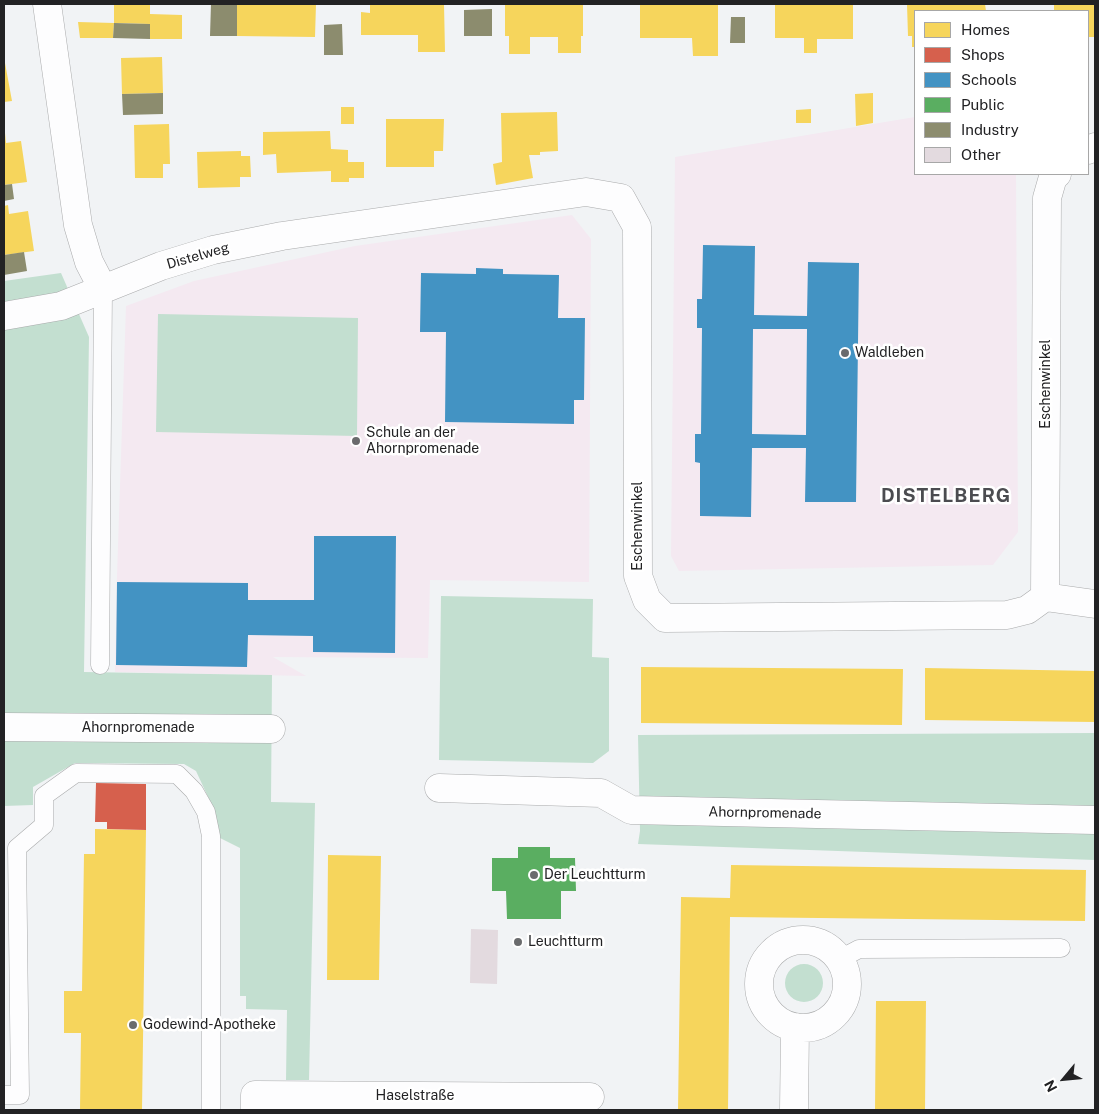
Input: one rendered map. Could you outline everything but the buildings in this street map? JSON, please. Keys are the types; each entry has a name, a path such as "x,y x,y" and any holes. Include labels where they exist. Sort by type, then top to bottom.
{"street":[{"path":"47,4 78,225 89,262 103,289"},
{"name":"Eschenwinkel","path":"586,192 620,198 637,226 638,576 647,600 665,618 1007,615 1027,610 1046,597 1047,198 1053,177 1056,175"},
{"name":"Distelweg","path":"4,316 61,306 162,266 213,250 282,236 586,192"},
{"path":"1046,597 1095,604"},
{"name":"Ahornpromenade","path":"4,727 271,729"},
{"name":"Ahornpromenade","path":"439,788 601,793 632,810 1095,820"},
{"path":"803,939 818,941 840,959 846,972 845,999 838,1011 818,1026 806,1028 781,1023 770,1014 762,1002 758,987 759,973 765,959 775,948 788,942 803,939"},
{"path":"794,1110 795,1027"},
{"name":"Haselstraße","path":"255,1110 255,1095 590,1097"}],"lane":[{"path":"100,665 103,289"},
{"path":"4,1096 20,1095 18,848 44,826 44,796 76,773 176,774 194,791 206,812 211,836 211,1110"},
{"path":"840,959 859,949 1060,948"}],"shaded area":[{"name":"Waldleben","path":"914,117 914,175 1016,175 1018,532 993,565 679,571 671,556 675,157"},
{"name":"Schule an der Ahornpromenade","path":"572,215 591,239 589,582 430,580 428,658 273,657 306,676 115,672 126,306 194,281 355,246"}],"green space":[{"path":"61,273 89,337 84,672 272,675 271,802 315,803 309,1080 286,1080 287,1010 246,1009 246,996 240,996 240,848 218,837 215,812 196,771 184,764 75,763 33,787 33,805 4,806 4,281"},
{"path":"158,314 358,318 357,436 156,432"},
{"path":"441,596 593,599 592,657 609,658 609,751 593,763 439,760"},
{"path":"1095,733 1095,860 638,844 640,831 638,735"},
{"path":"804,964 818,969 823,983 818,997 804,1002 790,997 785,983 790,969"}],"place":[{"name":"Waldleben","path":"845,353"},
{"name":"Schule an der Ahornpromenade","path":"356,441"},
{"name":"Der Leuchtturm","path":"534,875"},
{"name":"Leuchtturm","path":"518,942"},
{"name":"Godewind-Apotheke","path":"133,1025"}],"district":[{"name":"DISTELBERG","path":"946,496"}]}
